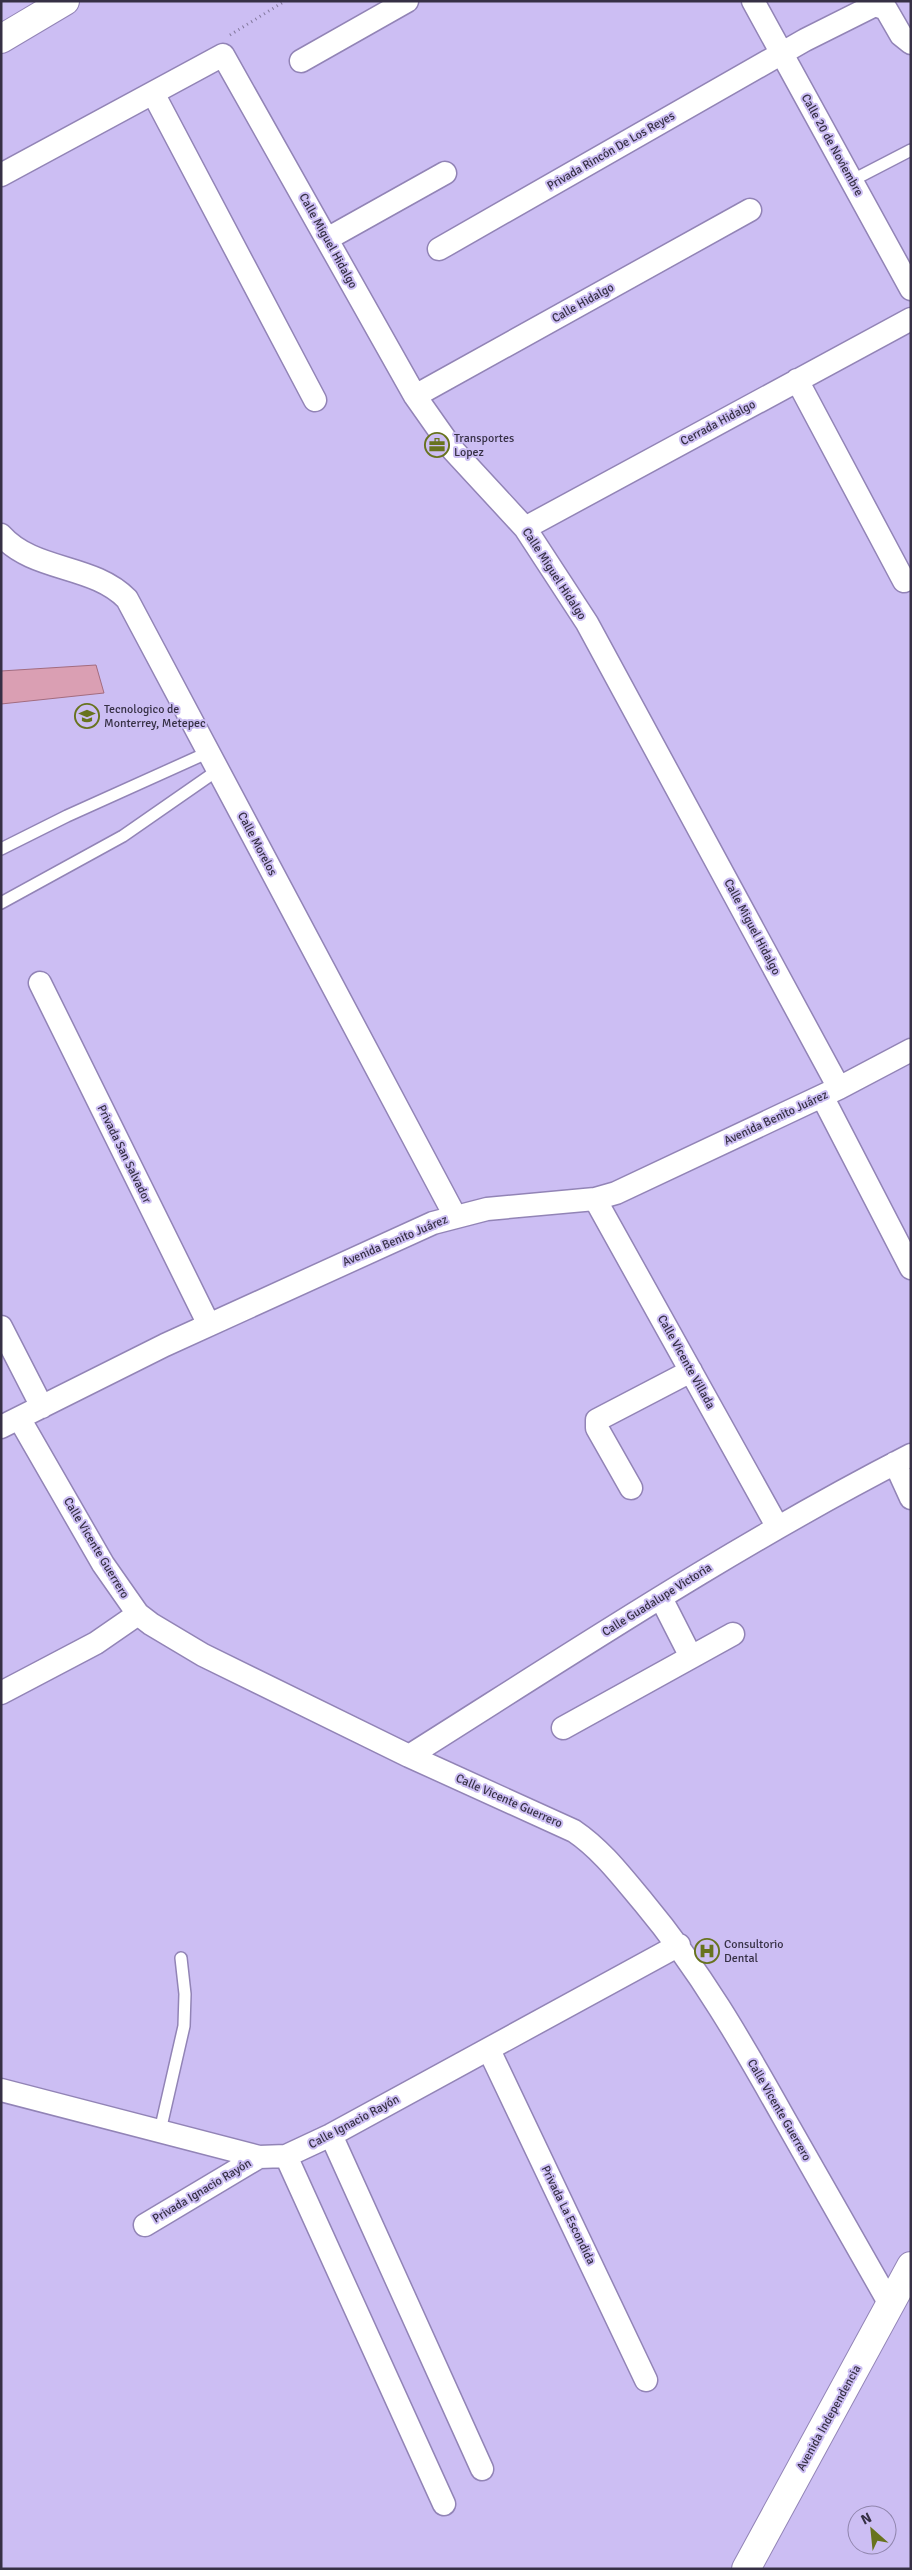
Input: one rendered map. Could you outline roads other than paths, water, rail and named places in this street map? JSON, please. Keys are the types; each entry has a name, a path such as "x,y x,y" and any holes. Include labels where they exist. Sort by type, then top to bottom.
{"street":[{"path":"1,39 65,1"},
{"path":"302,61 407,1"},
{"name":"Calle 20 de Noviembre","path":"753,1 911,289"},
{"name":"Privada Rincón De Los Reyes","path":"439,248 782,54 875,5 884,7 901,35 911,43"},
{"name":"Calle Miguel Hidalgo","path":"153,93 223,55 415,396 453,450 525,528 587,623 831,1092 911,1268"},
{"path":"1,175 153,93 314,400"},
{"path":"327,239 445,173"},
{"name":"Calle Hidalgo","path":"415,396 750,210"},
{"name":"Cerrada Hidalgo","path":"525,528 911,319"},
{"path":"797,380 904,581"},
{"name":"Calle Morelos","path":"1,535 21,553 107,583 127,599 455,1216"},
{"name":"Privada San Salvador","path":"40,983 209,1325"},
{"name":"Avenida Benito Juárez","path":"10,1422 209,1325 408,1233 455,1216 487,1209 595,1199 626,1189 831,1092 911,1050"},
{"name":"Calle Vicente Villada","path":"595,1199 777,1526"},
{"path":"1,1327 42,1407"},
{"path":"631,1488 597,1428 597,1420 691,1371"},
{"name":"Calle Vicente Guerrero","path":"10,1422 138,1614 203,1655 409,1756 546,1817 589,1842 609,1861 679,1944 748,2054 891,2306"},
{"path":"903,1459 911,1498"},
{"name":"Calle Guadalupe Victoria","path":"409,1756 777,1526 903,1459"},
{"path":"660,1598 691,1657"},
{"path":"1,1693 96,1643 138,1614"},
{"path":"563,1728 734,1634"},
{"name":"Calle Ignacio Rayón","path":"1,2090 259,2157 286,2156 331,2135 679,1944"},
{"name":"Privada La Escondida","path":"488,2050 646,2380"},
{"path":"331,2135 482,2469"},
{"path":"286,2156 444,2504"},
{"name":"Privada Ignacio Rayón","path":"145,2225 259,2157"},
{"name":"Avenida Independencia","path":"746,2569 891,2306 911,2266"}],"lane":[{"path":"851,180 911,150"},
{"path":"1,849 66,816 213,761"},
{"path":"1,903 122,836 213,761"},
{"path":"160,2131 184,2026 185,1994 181,1958"}],"place":[{"name":"Transportes Lopez","path":"437,445"},
{"name":"Tecnologico de Monterrey, Metepec","path":"87,716"},
{"name":"Consultorio Dental","path":"707,1951"}]}
